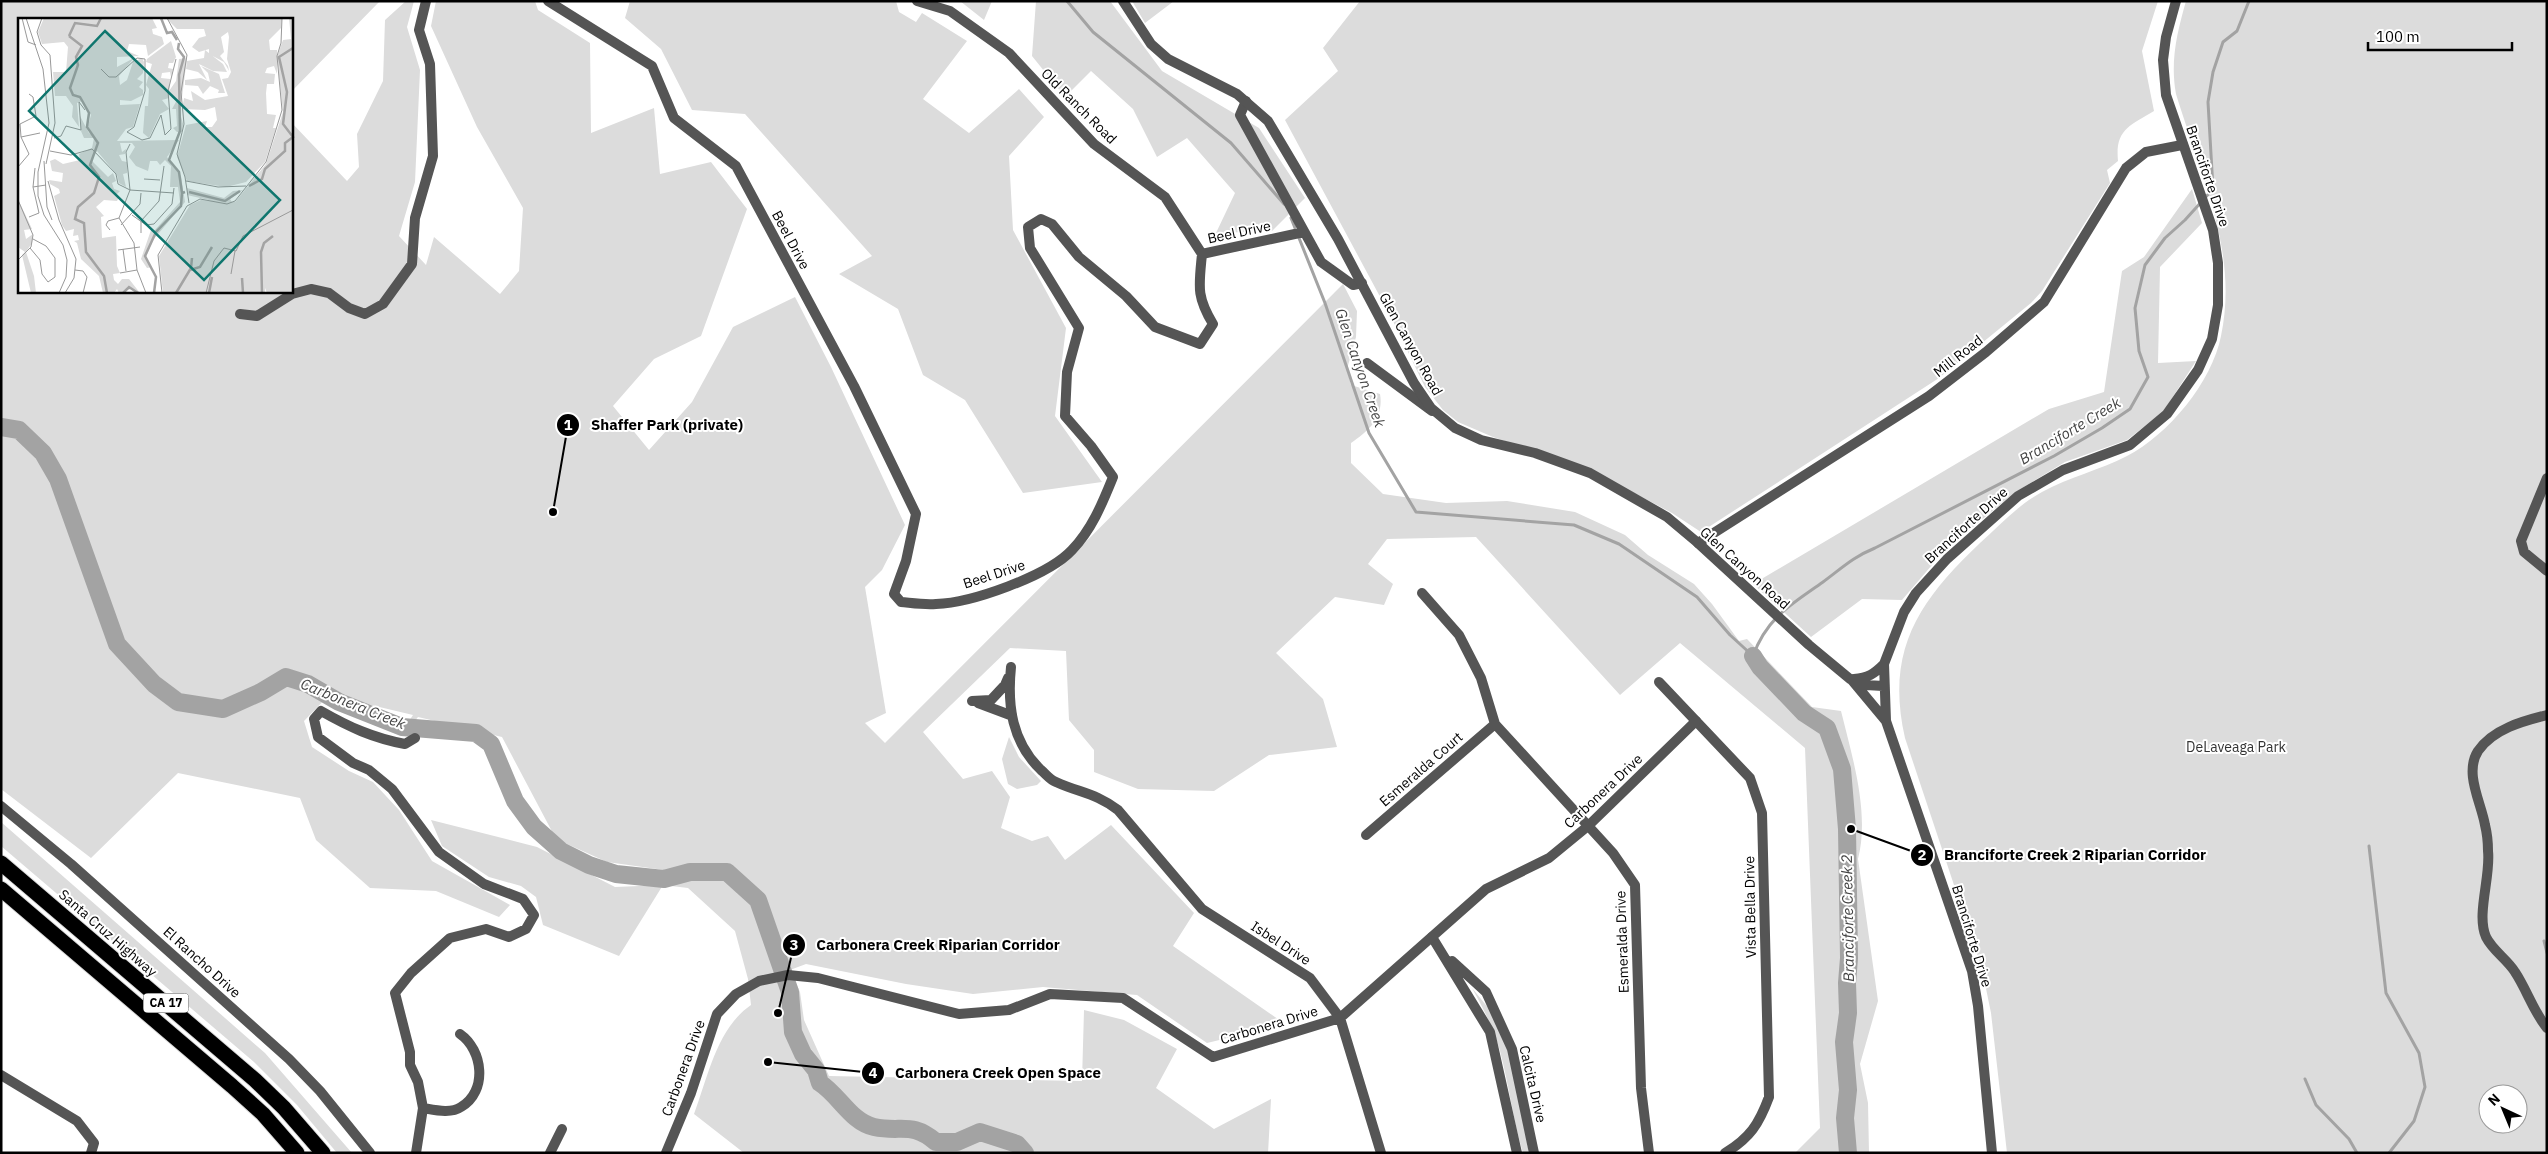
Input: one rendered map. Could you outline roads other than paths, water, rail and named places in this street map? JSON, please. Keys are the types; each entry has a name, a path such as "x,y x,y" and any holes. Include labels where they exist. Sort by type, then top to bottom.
{"highway":[{"name":"Santa Cruz Highway","path":"1,862 255,1080 284,1108 323,1153"},
{"name":"CA 17","path":"1,889 232,1086 263,1114 297,1153"}],"street":[{"path":"240,314 257,316 292,294 311,290 329,293 349,308 365,314 383,304 412,264 415,218 432,156 430,64 419,30 426,1"},
{"name":"Beel Drive","path":"548,1 652,66 674,118 736,166 854,386 916,514 906,561 894,594 901,602 937,604 991,592 1032,578 1071,551 1096,517 1113,477 1091,446 1064,416 1067,372 1079,328 1030,248 1028,227 1041,219 1052,224 1079,257 1126,296 1155,327 1200,344 1213,324 1204,309 1198,290 1202,254 1293,235 1302,228"},
{"name":"Old Ranch Road","path":"916,1 950,11 1009,53 1094,144 1165,196 1202,254"},
{"name":"Glen Canyon Road","path":"1123,1 1151,44 1163,54 1246,101 1268,121 1338,239 1414,383 1431,408 1455,428 1481,440 1536,453 1590,474 1667,517 1809,645 1850,679 1866,685 1883,686"},
{"name":"Branciforte Drive","path":"1992,1153 1978,1006 1972,971 1886,721 1883,686 1884,664 1894,633 1916,593 1947,559 2018,496 2063,470 2130,445 2167,414 2198,370 2212,339 2218,304 2218,263 2213,230 2166,95 2164,60 2166,37 2176,1"},
{"path":"1246,101 1240,116 1245,128 1284,193 1321,262 1353,285 1362,283"},
{"name":"Mill Road","path":"1698,543 1929,396 1986,352 2044,302 2126,168 2146,152 2182,145"},
{"path":"1367,363 1455,428"},
{"path":"2547,478 2521,541 2524,552 2547,571"},
{"name":"Esmeralda Drive","path":"1422,592 1459,635 1481,678 1495,724 1613,853 1635,885 1641,1088 1649,1153"},
{"path":"1850,679 1864,678 1875,674 1884,664"},
{"path":"1011,667 1009,690 1010,715 972,701 991,700 1005,686 1011,667"},
{"path":"1850,679 1886,721"},
{"name":"Vista Bella Drive","path":"1659,682 1750,778 1762,813 1769,1097 1759,1123 1739,1144 1725,1153"},
{"path":"415,738 405,744 381,739 351,729 321,711 314,719 318,737 353,763 369,770 392,789 440,852 484,884 524,899 534,914 526,929 509,937 486,929 450,938 410,973 395,993 410,1052 410,1065 418,1082 423,1108 416,1153"},
{"name":"Isbel Drive","path":"1010,715 1017,735 1030,759 1054,782 1103,798 1118,810 1202,909 1310,978 1340,1018 1381,1153"},
{"path":"2547,715 2525,720 2500,731 2478,752 2473,764 2473,776 2485,825 2489,854 2483,923 2486,937 2493,949 2516,972 2537,1016 2547,1028"},
{"name":"Carbonera Drive","path":"666,1153 691,1093 717,1014 736,994 759,981 788,975 818,978 959,1014 1008,1010 1050,994 1123,998 1213,1057 1340,1018 1486,889 1549,858 1588,826 1696,722"},
{"name":"Esmeralda Court","path":"1366,835 1495,724"},
{"name":"El Rancho Drive","path":"1,806 86,877 289,1059 320,1091 370,1153"},
{"name":"Calcita Drive","path":"1432,937 1490,1032 1517,1153"},
{"name":"Calcita Drive","path":"1444,954 1486,992 1512,1049 1534,1153"},
{"path":"423,1108 445,1111 461,1108 478,1089 480,1074 476,1057 468,1039 460,1034"},
{"path":"1,1075 76,1122 94,1143 91,1153"},
{"path":"550,1153 562,1130"}],"waterway":[{"name":"Glen Canyon Creek","path":"1067,1 1093,32 1231,143 1284,204"},
{"name":"Branciforte Creek","path":"1291,218 1325,303 1369,433 1416,512 1574,525 1619,544 1697,597 1730,635 1753,656 1765,631 1773,621 1791,605 1854,559 2054,456 2130,409 2148,377 2139,351 2135,308 2145,265 2165,238 2185,220 2213,189 2208,102 2213,72 2223,42 2237,31 2249,1"},
{"name":"Carbonera Creek","path":"1,427 19,430 43,453 58,479 117,644 154,684 178,702 223,709 261,692 286,677 308,684 339,702 402,727 476,733 491,744 515,801 534,827 561,851 589,865 616,874 664,879 690,872 727,872 758,900 790,992 793,1032 803,1054 816,1070 820,1083 859,1120 874,1127 884,1129 913,1130 936,1142 957,1142 980,1132 1017,1144 1025,1153"},
{"name":"Branciforte Creek 2","path":"1753,656 1760,667 1804,713 1827,728 1842,769 1847,829 1849,958 1847,983 1848,1013 1844,1042 1848,1090 1845,1118 1848,1153"},
{"path":"2369,846 2386,993 2419,1053 2425,1087 2414,1121 2389,1153"},
{"path":"2544,941 2547,953"},
{"path":"2305,1079 2316,1105 2349,1139 2357,1153"}],"place":[{"name":"Shaffer Park (private)","path":"553,512"},
{"name":"Branciforte Creek 2 Riparian Corridor","path":"1851,829"},
{"name":"Carbonera Creek Riparian Corridor","path":"778,1013"},
{"name":"Carbonera Creek Open Space","path":"768,1062"}],"park label":[{"name":"DeLaveaga Park","path":"2236,747"}]}
